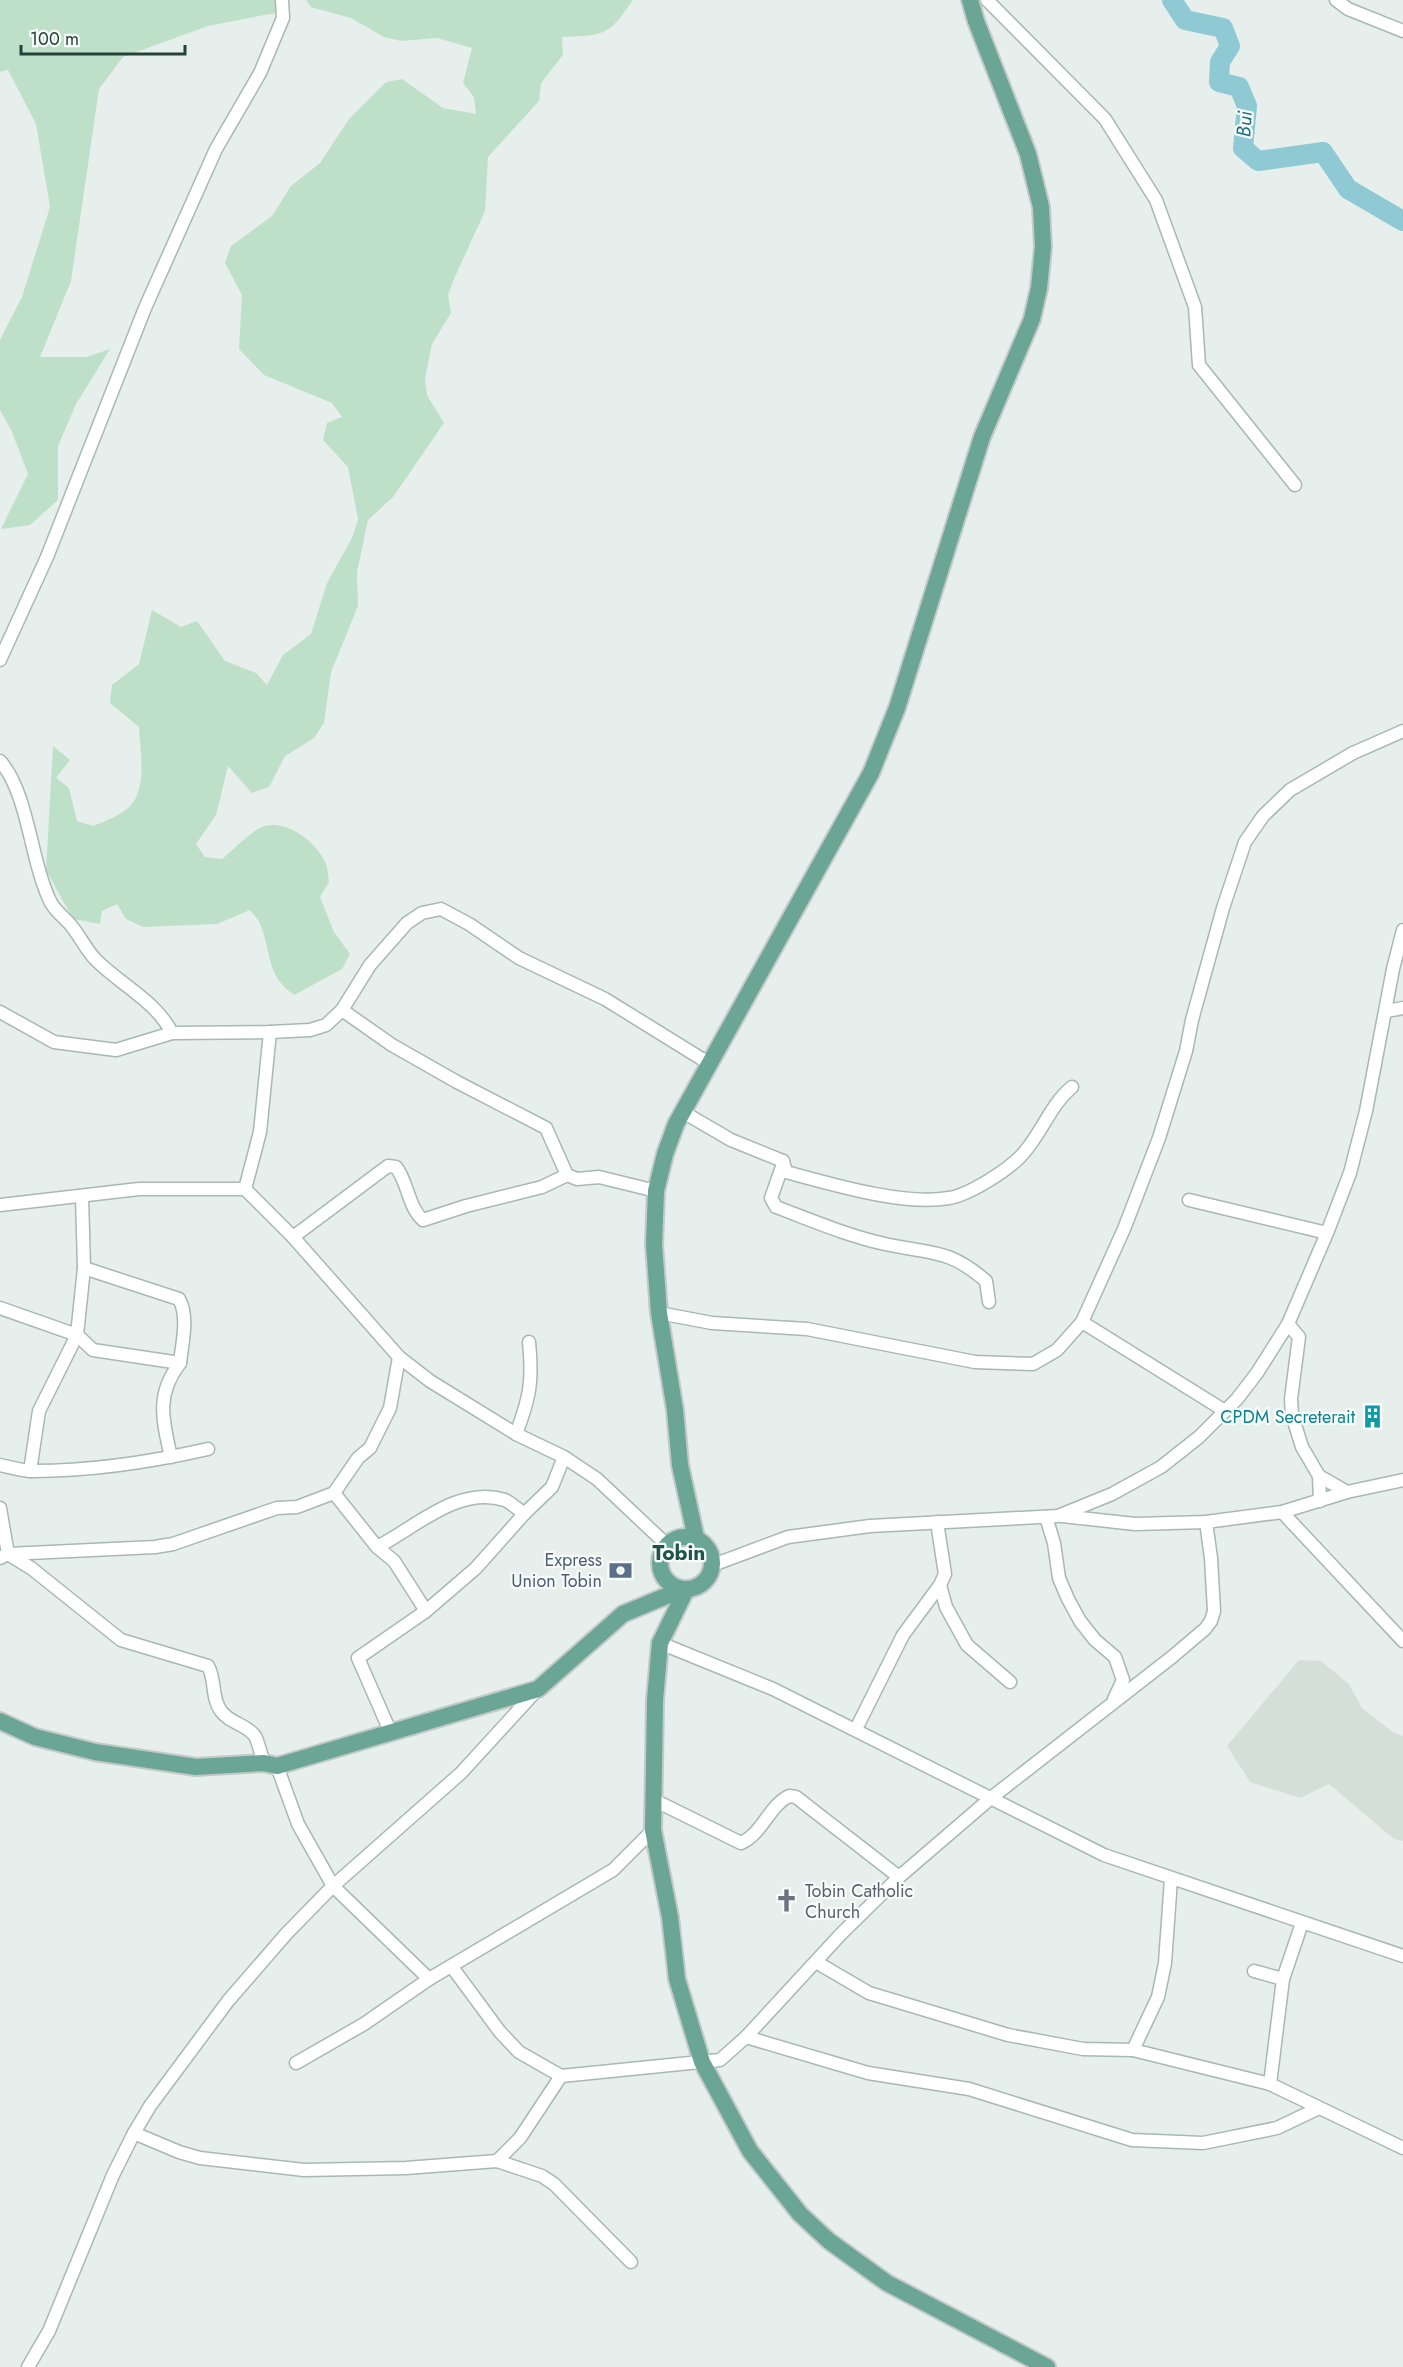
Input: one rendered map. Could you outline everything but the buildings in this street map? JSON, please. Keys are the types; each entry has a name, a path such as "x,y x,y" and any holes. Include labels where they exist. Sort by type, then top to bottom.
{"main road":[{"path":"696,1538 680,1465 675,1410 659,1313 654,1244 656,1191 665,1154 683,1112 871,773 897,708 982,437 1032,319 1039,288 1043,247 1041,207 1028,153 976,21 970,0"},
{"path":"0,1721 45,1739 95,1752 163,1763 196,1767 270,1764 485,1706 538,1689 623,1614 704,1582 712,1571 713,1565 709,1548 696,1538 680,1537 667,1545 660,1558 661,1572 670,1584 685,1589"},
{"path":"685,1589 660,1643 655,1700 653,1830 669,1917 677,1979 702,2062 750,2151 800,2214 822,2234 887,2283 1047,2367"}],"street":[{"path":"0,660 47,557 145,308 216,150 260,73 283,18 282,0"},
{"path":"987,0 1105,119 1155,200 1195,307 1199,365 1295,485"},
{"path":"1336,0 1348,9 1403,31"},
{"path":"659,1313 712,1323 807,1329 975,1362 1033,1364 1058,1350 1082,1322 1124,1229 1159,1138 1186,1051 1192,1020 1223,908 1245,842 1263,816 1290,790 1353,753 1403,731"},
{"path":"0,760 8,769 20,798 52,905 71,925 95,959 165,1019 172,1033"},
{"path":"0,1012 54,1042 116,1050 172,1033 310,1030 326,1025 342,1010 370,965 407,923 422,913 441,909 469,924 519,958 605,999 710,1064"},
{"path":"1052,1517 1112,1494 1161,1467 1199,1437 1225,1411 1257,1373 1287,1324 1327,1233 1350,1173 1364,1122 1393,969 1403,930"},
{"path":"1386,1011 1403,1008"},
{"path":"342,1010 392,1045 546,1128 567,1175"},
{"path":"245,1189 260,1132 270,1032"},
{"path":"783,1161 786,1172 827,1184 921,1199 951,1198 980,1184 1014,1162 1037,1137 1061,1096 1072,1087"},
{"path":"683,1112 731,1140 783,1161"},
{"path":"783,1161 771,1198 776,1206 838,1230 884,1244 929,1250 951,1257 986,1281 989,1302"},
{"path":"293,1237 388,1166 396,1167 401,1173 417,1215 423,1220 465,1206 542,1187 567,1175 578,1179 608,1179 656,1191"},
{"path":"0,1205 139,1189 245,1189 293,1237 399,1357 430,1381 516,1434 564,1457 597,1479 667,1545"},
{"path":"30,1471 39,1411 76,1335 84,1268 82,1197"},
{"path":"1189,1200 1327,1233"},
{"path":"84,1268 180,1299 184,1307 180,1363 170,1376 161,1403 171,1457"},
{"path":"0,1308 76,1335 93,1350 180,1363"},
{"path":"1082,1322 1225,1411"},
{"path":"1287,1324 1299,1336 1291,1400 1292,1415 1302,1447 1319,1476 1320,1501"},
{"path":"516,1434 528,1401 531,1384 529,1342"},
{"path":"4,1556 173,1544 277,1508 297,1507 334,1493 358,1458 370,1448 390,1408 399,1357"},
{"path":"0,1466 30,1471 100,1466 171,1457 208,1449"},
{"path":"390,1731 358,1658 426,1611 476,1568 552,1486 564,1457"},
{"path":"1319,1476 1347,1492"},
{"path":"713,1565 788,1537 870,1526 1052,1517 1134,1524 1206,1522 1282,1512 1347,1492 1403,1480"},
{"path":"334,1493 377,1547 394,1561 426,1611"},
{"path":"377,1547 442,1509 474,1498 489,1497 507,1501 524,1514"},
{"path":"0,1508 4,1556"},
{"path":"1282,1512 1403,1641"},
{"path":"1052,1517 1059,1578 1068,1599 1085,1627 1115,1657 1123,1680 1112,1703"},
{"path":"856,1729 903,1635 940,1585 945,1574 938,1522"},
{"path":"452,1966 500,2032 519,2052 561,2076 720,2060 746,2037 841,1934 899,1877 991,1798 1172,1657 1211,1621 1214,1611 1206,1522"},
{"path":"4,1556 31,1568 120,1640 208,1666 221,1712 256,1737 298,1824 333,1886 429,1979"},
{"path":"940,1585 946,1607 967,1645 1010,1682"},
{"path":"660,1643 773,1689 1104,1855 1403,1956"},
{"path":"28,2367 49,2331 113,2175 134,2133 150,2106 228,2001 333,1886 461,1773 538,1689"},
{"path":"654,1800 741,1843 749,1839 782,1799 789,1796 796,1797 899,1877"},
{"path":"296,2063 364,2024 429,1979 613,1870 653,1830"},
{"path":"1133,2050 1158,1997 1165,1964 1171,1879"},
{"path":"1270,2084 1283,1979 1302,1923"},
{"path":"816,1962 869,1993 1008,2035 1083,2049 1133,2050 1270,2084 1403,2148"},
{"path":"1254,1971 1283,1979"},
{"path":"746,2037 867,2073 969,2089 1132,2140 1203,2143 1276,2128 1320,2108"},
{"path":"497,2161 520,2138 561,2076"},
{"path":"134,2133 179,2152 200,2158 304,2170 406,2168 497,2161 542,2176 554,2184 631,2262"}],"shaded area":[{"path":"1299,1660 1321,1661 1349,1684 1362,1708 1394,1733 1403,1736 1403,1841 1394,1839 1329,1784 1300,1798 1250,1782 1227,1746"}],"green space":[{"path":"0,0 288,0 275,13 208,26 123,57 99,89 71,281 40,357 87,357 110,349 76,404 58,446 58,500 30,525 1,529 28,474 12,432 0,410 0,340 22,297 50,207 36,124 8,70 0,72"},
{"path":"306,0 633,0 618,21 605,31 597,34 562,37 563,55 541,83 539,101 488,157 485,211 448,295 451,313 432,344 425,378 427,395 444,423 393,497 368,520 357,572 358,606 331,672 324,723 314,738 285,756 269,787 252,793 228,766 216,815 196,844 205,857 222,859 258,829 271,825 281,826 300,834 322,856 327,866 329,882 320,897 334,932 350,954 342,969 294,995 274,972 261,926 250,910 217,924 143,927 126,919 117,904 102,911 100,924 73,919 46,870 53,746 70,760 56,778 69,788 77,821 93,826 108,820 123,812 137,795 142,773 139,727 110,703 112,685 139,664 152,610 181,627 197,621 225,661 256,673 267,685 283,655 311,634 327,583 353,536 358,519 348,467 323,440 327,423 342,417 332,403 264,375 239,349 242,295 225,263 231,246 272,216 291,186 320,163 349,119 386,82 402,79 443,108 476,114 474,97 463,83 472,48 437,38 401,41 384,37 351,18 311,7"}],"waterway":[{"name":"Bui","path":"1172,0 1185,20 1223,28 1230,46 1220,62 1219,82 1239,87 1247,106 1243,148 1258,161 1323,152 1348,189 1403,221"}],"place":[{"name":"CPDM Secreterait","path":"1373,1417"},
{"name":"Express Union Tobin","path":"620,1570"},
{"name":"Tobin Catholic Church","path":"787,1901"}],"district":[{"name":"Tobin","path":"679,1553"}]}
